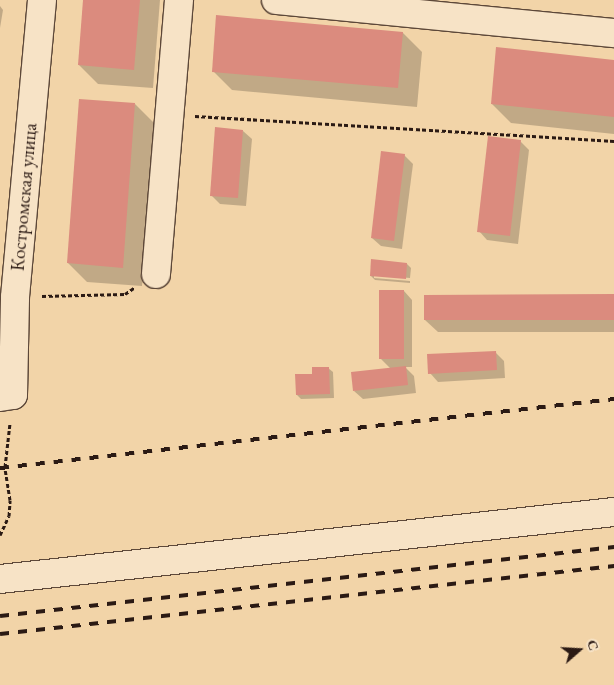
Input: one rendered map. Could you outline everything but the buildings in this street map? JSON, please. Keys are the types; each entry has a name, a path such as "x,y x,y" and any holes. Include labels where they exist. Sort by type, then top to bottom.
{"street":[{"name":"Костромская улица","path":"6,396 42,0"},
{"path":"156,274 179,0"},
{"path":"276,0 614,33"},
{"path":"0,579 614,512"}],"path":[{"path":"169,115 614,141"},
{"path":"15,297 125,294 156,274"},
{"path":"0,535 9,516 10,500 5,467 6,396"}],"railway":[{"path":"0,468 614,399"},
{"path":"0,616 614,547"},
{"path":"0,634 614,566"}]}
